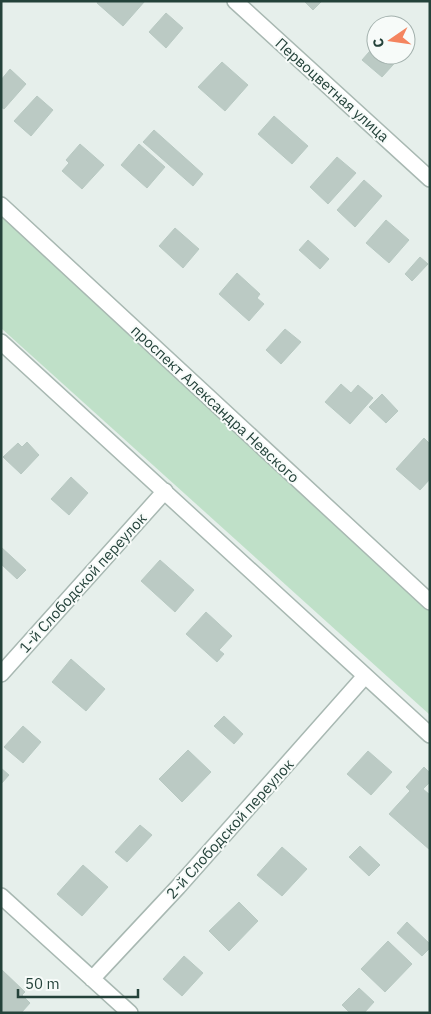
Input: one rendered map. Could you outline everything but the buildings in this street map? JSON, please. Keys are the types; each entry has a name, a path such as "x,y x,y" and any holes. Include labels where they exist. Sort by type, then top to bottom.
{"street":[{"name":"Первоцветная улица","path":"235,1 430,179"},
{"name":"проспект Александра Невского","path":"1,205 430,602"},
{"path":"1,342 430,735"},
{"name":"1-й Слободской переулок","path":"1,674 165,491"},
{"name":"2-й Слободской переулок","path":"92,979 178,887 365,676"},
{"path":"1,896 130,1013"}],"green space":[{"path":"1,214 430,611 430,715 1,328"}]}
